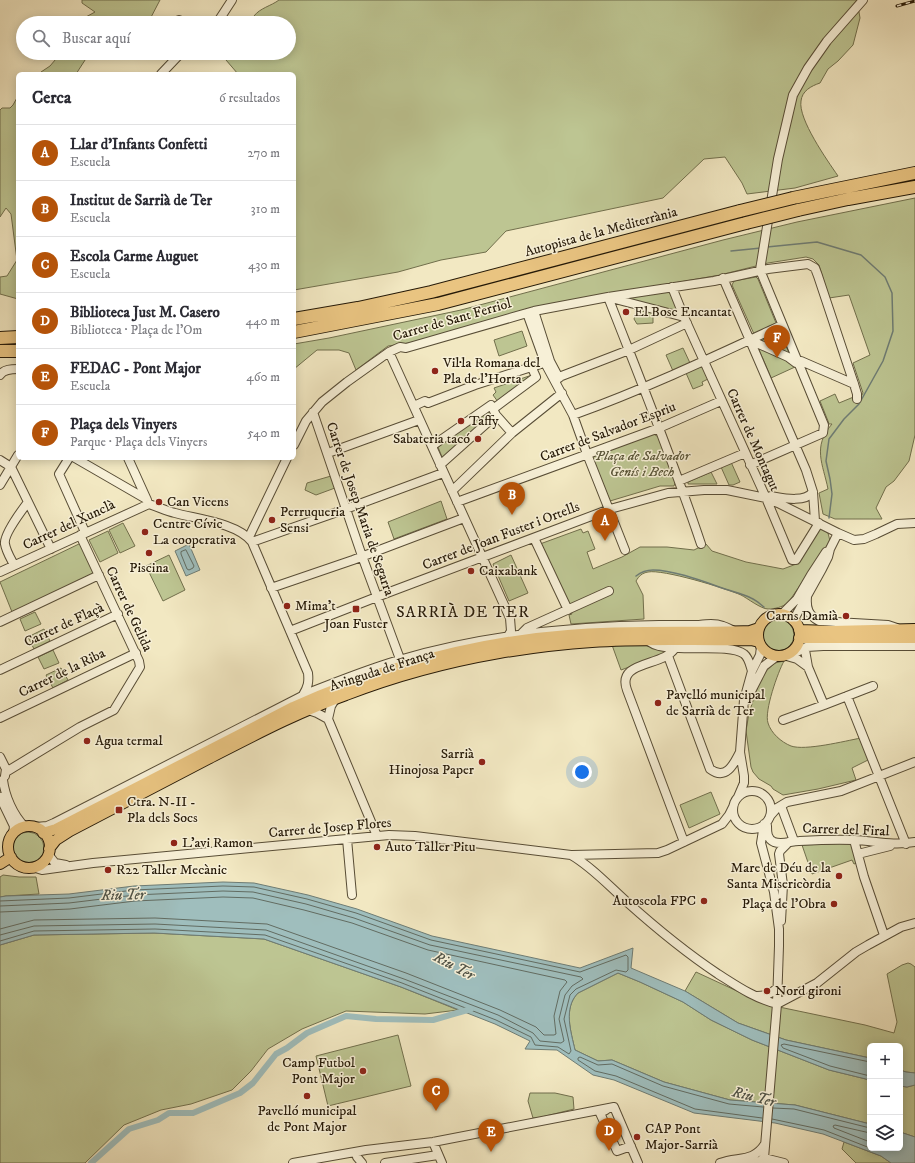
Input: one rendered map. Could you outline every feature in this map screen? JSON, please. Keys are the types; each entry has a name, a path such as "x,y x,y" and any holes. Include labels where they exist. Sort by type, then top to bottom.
{"highway":[{"name":"Autopista de la Mediterrània","path":"296,319 358,308 431,292 740,211 794,198 915,173"},
{"name":"Autopista de la Mediterrània","path":"296,332 438,304 798,210 915,187"},
{"path":"0,338 16,337"},
{"path":"0,351 16,351"}],"main road":[{"path":"799,634 793,620 781,615 774,615 763,622 759,628 758,635 760,644 767,652 784,654 799,634 835,631 915,629"},
{"name":"Avinguda de França","path":"48,852 56,840 70,831 232,747 308,710 336,698 388,680 474,658 550,646 593,642 648,641 733,636 759,628"},
{"name":"Avinguda de França","path":"34,829 56,829 293,707 331,691 396,668 482,647 566,635 613,632 733,636 751,640 760,644"},
{"path":"799,634 915,638"},
{"path":"18,829 34,829 48,839 48,852 43,862 32,867 18,865 11,858 8,852 10,839 18,829"},
{"path":"0,864 11,858"}],"street":[{"path":"222,16 232,0"},
{"path":"750,465 823,433 824,425 760,270 778,159 793,95 808,68 827,41 863,0"},
{"path":"163,72 174,60"},
{"name":"Carrer de Sant Ferriol","path":"296,441 306,421 328,396 389,352 400,347 406,348 530,312 608,297 723,278 760,270 808,264 815,268 854,384"},
{"path":"723,278 806,470 813,492 817,522"},
{"name":"Carrer de Montagut","path":"672,287 792,560 796,560 817,522"},
{"path":"608,297 683,490 701,544"},
{"name":"Carrer de Sant Ferriol","path":"608,297 686,320"},
{"path":"530,312 547,362 573,415 625,550"},
{"path":"559,377 629,350 686,320"},
{"path":"573,415 705,362 782,325"},
{"path":"750,340 788,356 796,363 801,361 854,384 857,399"},
{"path":"389,352 510,618 518,626 522,633 527,628 609,591"},
{"path":"414,406 425,402 428,403 475,385 547,362"},
{"path":"547,362 559,377 562,393"},
{"path":"440,465 495,412 536,377 532,368"},
{"path":"0,375 11,369 16,369"},
{"path":"452,491 512,433 562,393"},
{"name":"Carrer de Salvador Espriu","path":"457,502 659,428 721,401"},
{"path":"432,446 491,405 512,433"},
{"name":"Carrer de Josep Maria de Segarra","path":"313,412 362,556 400,660"},
{"path":"328,454 419,420"},
{"path":"679,481 744,453"},
{"path":"0,485 16,458"},
{"path":"0,460 11,467 51,549"},
{"name":"Carrer de Gelida","path":"3,778 80,727 114,710 140,667 136,653 99,575 59,474 68,460"},
{"path":"78,460 148,501 171,512 214,522 236,529 251,539 308,674 315,684 321,688"},
{"path":"129,460 148,501"},
{"path":"251,539 286,460"},
{"path":"251,539 346,509 444,473"},
{"name":"Carrer de Joan Fuster i Ortells","path":"290,631 610,509 683,490 727,490 766,498 854,540 859,540 876,534 897,524 915,523"},
{"path":"766,498 771,496 801,498 811,495 813,492"},
{"name":"Carrer del Xunclà","path":"0,572 83,534 148,501"},
{"path":"14,565 4,544 5,539 18,515 28,502"},
{"path":"271,588 464,518"},
{"path":"793,620 828,557 830,548 838,533"},
{"path":"534,538 568,610"},
{"path":"781,615 797,600 824,554 830,548"},
{"path":"0,622 99,575"},
{"path":"807,597 809,613 812,617 819,621 888,625 899,630"},
{"name":"Carrer de Flaçà","path":"0,670 118,614"},
{"path":"508,636 511,631 510,618"},
{"name":"Avinguda de França","path":"34,829 54,823 303,695 400,660 442,649 522,633 575,628 710,624 723,626 733,636"},
{"path":"713,648 733,636"},
{"path":"648,641 659,646 675,648 713,648 737,650 744,654 750,663 752,671"},
{"path":"571,855 658,853 722,824 729,815 744,783 740,752 741,726 746,688 760,655 760,644"},
{"path":"744,707 764,666 784,654 797,652 806,648 829,646 915,646"},
{"path":"675,648 668,656 642,665 628,673 625,680 628,693 684,842"},
{"path":"806,648 808,667 824,704"},
{"name":"Carrer de la Riba","path":"0,718 136,653"},
{"path":"784,654 797,659 808,667"},
{"path":"668,656 710,769 719,773 728,771 732,767 740,752"},
{"path":"303,695 308,687 308,674"},
{"path":"784,720 873,686"},
{"path":"847,696 906,844"},
{"path":"336,698 329,712 328,719 377,836"},
{"path":"308,710 328,719"},
{"path":"0,757 5,791 16,816 34,829"},
{"path":"722,824 757,829 784,804 841,791 915,762"},
{"path":"744,776 748,782 764,796 770,805 761,843 774,892 779,929 777,1007 765,1146 766,1160"},
{"path":"738,797 748,791 754,791 784,804"},
{"path":"0,797 14,826 13,834"},
{"name":"Carrer del Firal","path":"784,804 792,842"},
{"path":"733,807 734,818 761,843"},
{"name":"Carrer del Firal","path":"767,821 768,835 774,842 854,840 906,844 915,842"},
{"name":"Carrer de Josep Flores","path":"32,867 42,870 56,869 68,865 377,836 415,836 571,855 589,867 680,948 743,990 777,1007"},
{"path":"347,839 352,895"},
{"path":"854,840 864,877 884,935"},
{"path":"779,929 782,918 783,885 779,854 783,847 792,842"},
{"name":"Carrer del Firal","path":"858,854 897,844"},
{"name":"Carrer de Josep Flores","path":"48,852 55,863 68,865"},
{"path":"589,867 591,859 594,855"},
{"path":"777,1007 817,983 856,952 884,935 901,927 915,923"},
{"path":"754,996 767,996 778,987"},
{"path":"293,1163 313,1161 366,1150 432,1142 611,1108"},
{"path":"611,1108 600,1113 617,1151 631,1146"},
{"path":"611,1108 631,1146 636,1159"},
{"path":"385,1163 440,1159 432,1142"},
{"path":"749,1158 765,1146"},
{"path":"765,1146 772,1157 781,1162"},
{"path":"357,1153 362,1163"},
{"path":"720,1163 749,1158 781,1162"},
{"path":"740,1163 766,1160"}],"green space":[{"path":"82,0 160,0 152,16 88,16 95,12 82,3"},
{"path":"279,0 857,0 860,18 853,45 828,69 820,83 810,87 803,94 801,101 801,109 808,128 838,176 795,188 747,194 742,183 725,157 704,159 663,198 506,231 486,252 441,260 398,272 296,290 296,72 236,72 226,60 296,60 296,16 254,16 262,9"},
{"path":"55,60 85,60 77,72 41,72 50,66"},
{"path":"16,100 16,252 11,214 6,208 0,217 0,110 2,108 10,108"},
{"path":"915,198 915,435 909,461 894,481 886,487 876,508 882,519 835,519 823,514 819,493 828,489 822,464 821,448 822,440 832,424 829,424 820,401 835,394 839,403 856,396 858,402 863,393 853,363 870,355 849,295 829,298 819,265 813,259 806,257 768,263 720,275 616,293 409,343 388,346 356,370 349,353 339,350 317,350 296,367 296,344 461,310 723,240 797,222"},
{"path":"16,262 16,298 0,294 0,277 7,276"},
{"path":"756,277 776,323 754,334 732,285 734,281"},
{"path":"665,291 670,293 680,314 623,299"},
{"path":"638,308 653,312 653,323 637,324 634,319"},
{"path":"522,331 527,346 499,356 494,340"},
{"path":"780,332 795,367 771,378 757,345 760,341"},
{"path":"683,348 690,363 673,371 666,355"},
{"path":"700,367 703,368 708,379 702,382 703,385 693,389 686,373"},
{"path":"532,375 498,402 493,395 496,392 494,388"},
{"path":"490,410 493,415 445,458 442,457 438,447"},
{"name":"Plaça de Salvador Genís i Bech","path":"652,433 660,438 677,477 674,486 660,486 610,501 591,454"},
{"path":"731,462 740,482 729,485 721,467"},
{"path":"711,472 717,484 688,484 688,482"},
{"path":"331,476 335,488 316,495 305,490 307,483"},
{"path":"441,501 447,519 394,539 388,522"},
{"path":"123,523 135,546 120,553 109,530"},
{"path":"820,528 828,533 830,541 788,603 781,607 765,609 741,595 722,588 667,573 648,572 641,575 636,581 643,595 644,619 571,624 569,615 572,614 540,544 581,529 583,533 588,531 595,549 587,552 593,569 622,557 640,547 667,547 694,550 706,544 712,551 746,562 783,569 799,563"},
{"path":"108,531 118,553 100,562 89,540"},
{"path":"81,543 96,573 12,612 0,582"},
{"path":"169,555 185,590 163,601 146,566"},
{"path":"511,555 528,593 509,601 493,564"},
{"path":"35,612 41,624 25,631 20,619"},
{"path":"775,619 781,619 791,626 794,635 793,641 787,648 781,651 775,651 765,644 762,638 762,632 769,622"},
{"path":"44,629 50,641 34,649 28,637"},
{"path":"612,645 645,645 670,651 621,670"},
{"path":"53,650 59,663 44,669 38,657"},
{"path":"784,661 775,682 768,710 767,717 771,730 784,742 791,746 797,747 825,745 861,738 870,759 852,768 856,780 783,795 759,779 753,772 746,731 749,713 758,686 766,671 775,663"},
{"path":"61,668 68,680 53,688 46,675"},
{"path":"711,792 720,814 689,828 680,805"},
{"path":"25,832 31,832 41,839 44,848 43,854 37,861 31,864 25,864 15,857 12,851 12,845 19,835"},
{"path":"851,843 857,863 854,864 852,860 812,874 802,845"},
{"path":"3,875 36,877 39,894 0,897 0,877"},
{"path":"154,933 264,939 401,987 458,1010 425,1014 346,1011 302,1029 268,1049 251,1071 232,1090 191,1104 161,1110 124,1125 85,1163 0,1163 0,945 34,935"},
{"path":"908,963 915,967 915,1073 903,1071 903,1043 867,1043 867,1057 786,1040 738,1023 685,991 696,972 765,1004 865,1025 894,1033 897,1022 887,974"},
{"path":"618,973 683,1002 711,1020 752,1040 829,1070 867,1079 867,1123 795,1105 730,1100 664,1082 612,1060 598,1061 575,1050 569,1013 573,999 578,993"},
{"name":"Camp Futbol Pont Major","path":"398,1035 411,1086 328,1106 316,1056"},
{"path":"915,1085 915,1137 903,1133 903,1086"},
{"path":"530,1093 555,1093 573,1097 574,1109 533,1118 528,1101"},
{"path":"844,1142 881,1156 891,1163 856,1163 842,1149"}],"water":[{"path":"189,544 200,570 186,576 175,551"},
{"name":"Riu Ter","path":"223,882 254,883 308,895 357,909 432,936 580,968 633,948 631,968 685,991 738,1023 786,1040 867,1057 867,1079 829,1070 752,1040 711,1020 683,1002 618,973 578,993 573,999 569,1013 569,1020 575,1050 598,1061 612,1060 664,1082 730,1100 795,1105 867,1123 867,1151 823,1134 775,1123 694,1113 614,1080 593,1075 557,1050 525,1049 530,1041 495,1024 401,987 264,939 154,933 34,935 0,945 0,897 69,894 134,886"},
{"path":"903,1071 915,1073 915,1085 903,1086"},
{"path":"903,1133 915,1137 915,1163 891,1163 881,1156 868,1151 903,1151"}],"waterway":[{"path":"767,247 817,242 861,255 885,277 892,293 893,331 883,361 859,404 844,419 829,439 826,461 832,494 829,518"},
{"path":"731,251 761,248"},
{"path":"636,576 642,572 651,570 680,574 745,595 764,607"},
{"path":"91,1163 129,1129 158,1120 169,1113 193,1113 240,1093 253,1083 276,1054 287,1048 307,1033 346,1016 376,1019 433,1020 471,1009"}],"railway":[{"path":"897,6 915,1"}],"place":[{"name":"El Bosc Encantat","path":"626,312"},
{"name":"Plaça dels Vinyers","path":"777,358"},
{"name":"Vil·la Romana del Pla de l'Horta","path":"435,371"},
{"name":"Taffy","path":"461,421"},
{"name":"Sabateria tacó","path":"478,439"},
{"name":"Can Vicens","path":"159,502"},
{"name":"Institut de Sarrià de Ter","path":"512,515"},
{"name":"Perruqueria Sensi","path":"272,520"},
{"name":"Centre Cívic La cooperativa","path":"145,532"},
{"name":"Llar d'Infants Confetti","path":"605,541"},
{"name":"Piscina","path":"149,553"},
{"name":"Caixabank","path":"471,571"},
{"name":"Mima't","path":"287,606"},
{"name":"Joan Fuster","path":"356,609"},
{"name":"Carns Damià","path":"846,616"},
{"name":"Pavelló municipal de Sarrià de Ter","path":"658,703"},
{"name":"Agua termal","path":"87,741"},
{"name":"Sarrià Hinojosa Paper","path":"482,762"},
{"name":"Ctra. N-II - Pla dels Socs","path":"119,810"},
{"name":"L'avi Ramon","path":"174,843"},
{"name":"Auto Taller Pitu","path":"377,847"},
{"name":"R22 Taller Mecànic","path":"108,870"},
{"name":"Mare de Déu de la Santa Misericòrdia","path":"839,876"},
{"name":"Autoscola FPC","path":"704,901"},
{"name":"Plaça de l'Obra","path":"834,904"},
{"name":"Nord gironi","path":"767,991"},
{"name":"Camp Futbol Pont Major","path":"363,1071"},
{"name":"Pavelló municipal de Pont Major","path":"307,1096"},
{"name":"Escola Carme Auguet","path":"436,1111"},
{"name":"CAP Pont Major-Sarrià","path":"637,1137"},
{"name":"Biblioteca Just M. Casero","path":"609,1151"},
{"name":"FEDAC - Pont Major","path":"491,1152"}],"district":[{"name":"SARRIÀ DE TER","path":"463,612"}]}
